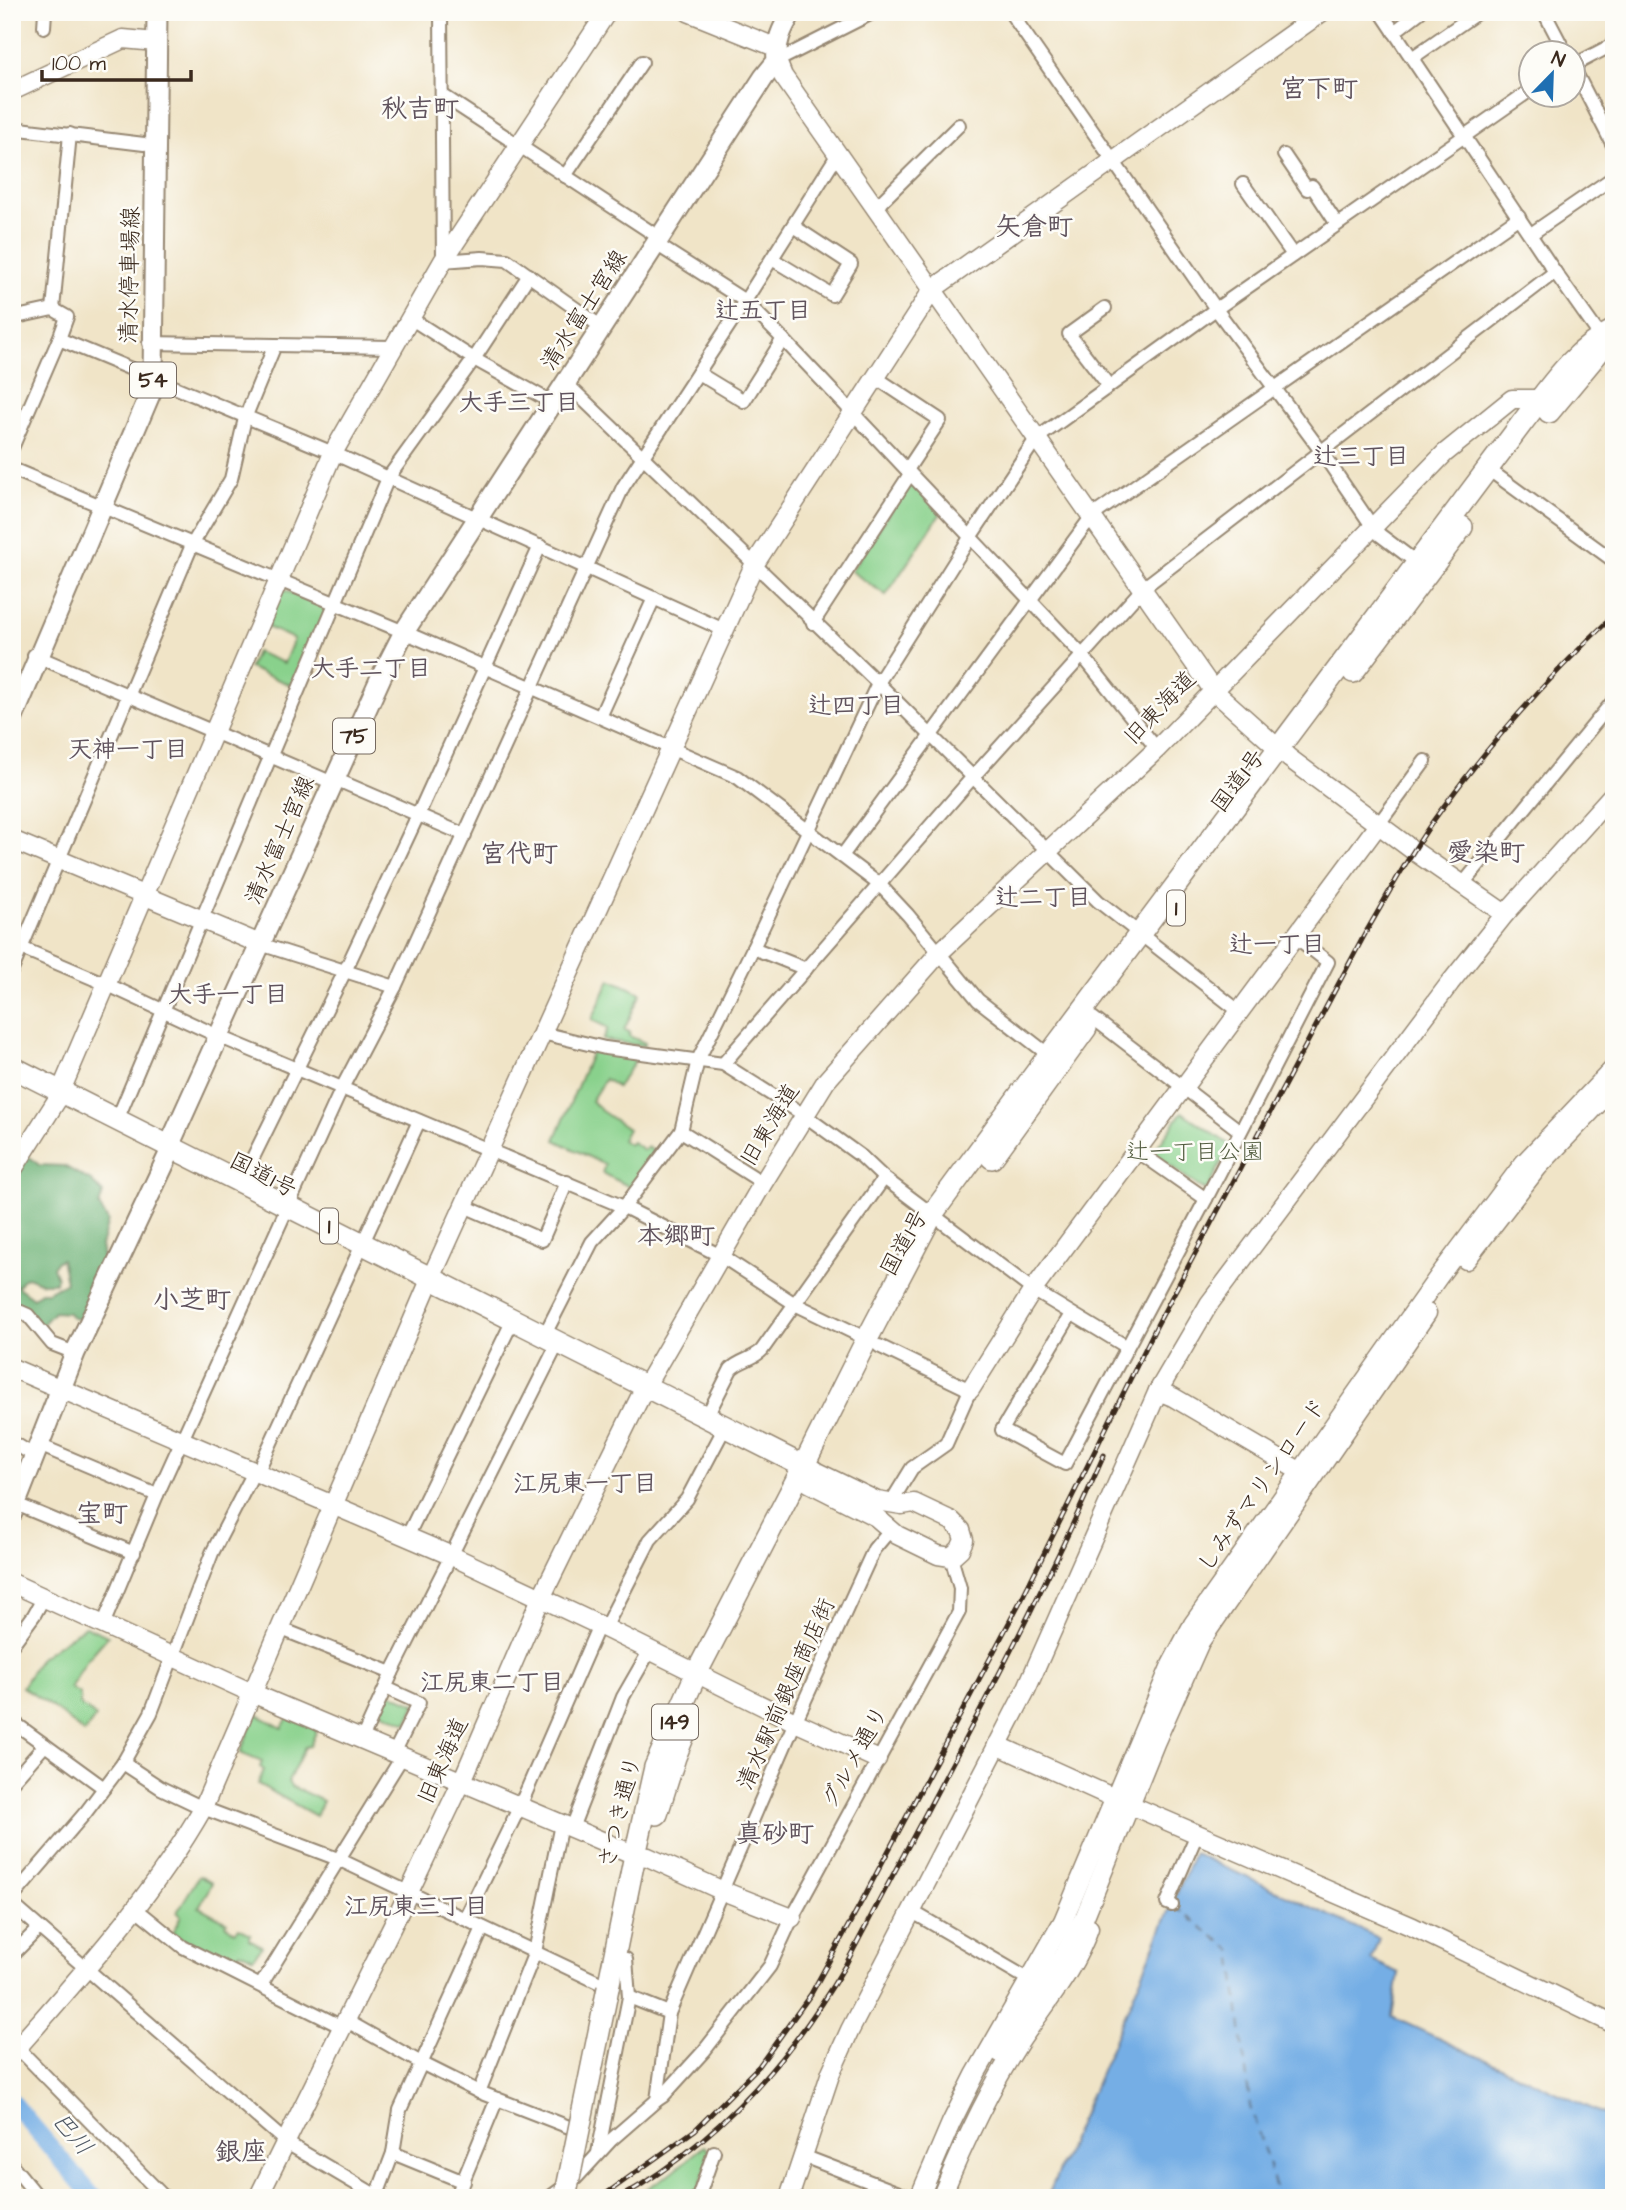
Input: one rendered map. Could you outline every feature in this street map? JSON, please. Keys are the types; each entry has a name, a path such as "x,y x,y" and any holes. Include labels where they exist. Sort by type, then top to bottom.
{"highway":[{"name":"国道1号","path":"1493,473 1533,431 1609,336"},
{"name":"国道1号","path":"12,1067 59,1096 806,1474 938,1218 1493,473 1542,397 1571,360 1609,336"},
{"name":"国道1号","path":"1055,1059 1093,1018 1145,938"},
{"name":"国道1号","path":"12,1077 117,1120 169,1151 241,1182 286,1210"},
{"name":"さつき通り","path":"576,2198 614,1990 642,1856 703,1675 806,1474"},
{"name":"さつき通り","path":"556,2196 614,1990"}],"main road":[{"name":"清水停車場線","path":"12,720 35,655 148,377 150,41 145,12"},
{"name":"清水停車場線","path":"149,343 144,144 150,41 157,12"},
{"name":"清水富士宮線","path":"14,1509 75,1353 169,1151 218,1036 381,677 404,632 764,77 792,12"},
{"name":"清水停車場線","path":"13,693 35,655"}],"street":[{"path":"44,27 45,12"},
{"path":"441,12 443,261"},
{"path":"12,1171 59,1096 332,453 443,261 607,12"},
{"path":"776,54 874,12"},
{"path":"1010,12 1216,309 1372,526 1423,567"},
{"path":"165,2198 14,2049 87,1968 135,1908 185,1839 202,1808 429,1282 754,565 933,289 1322,12"},
{"path":"1381,12 1555,272 1609,336"},
{"path":"1394,32 1420,12"},
{"path":"1412,58 1478,12"},
{"path":"1545,12 1558,38"},
{"path":"694,13 776,54 783,76 1213,690 1283,753 1378,825 1505,914"},
{"path":"12,91 123,39 150,41"},
{"path":"1588,59 1614,44"},
{"path":"565,176 642,62"},
{"path":"442,95 565,176 745,301 1082,654 1157,749"},
{"path":"1588,96 1614,147"},
{"path":"362,1739 552,1344 592,1242 624,1207 681,1132 698,1060 878,684 1036,439 1216,309 1518,98"},
{"path":"876,207 958,125"},
{"path":"12,128 144,144"},
{"path":"53,309 70,134"},
{"path":"103,1625 157,1495 286,1210 465,835 623,487 838,154"},
{"path":"1284,155 1307,189 1312,186 1337,224"},
{"path":"1531,234 1614,177"},
{"path":"1243,184 1293,255"},
{"path":"842,856 1091,516 1519,216"},
{"path":"772,259 832,295 851,264 793,226"},
{"path":"443,261 482,258 507,260 603,328"},
{"path":"723,1064 972,778 1143,588 1555,272"},
{"path":"117,1120 388,478 474,359 529,275"},
{"path":"1105,308 1069,334 1109,386"},
{"path":"12,318 53,309 67,317 12,448"},
{"path":"410,318 474,359 553,403"},
{"path":"59,339 332,453 724,629"},
{"path":"698,373 744,401 783,339"},
{"path":"149,343 393,347"},
{"path":"12,970 17,946 59,859 192,545 231,479 245,418 275,345"},
{"path":"1542,397 1557,389 1580,364 1589,363"},
{"path":"813,623 940,420 875,377"},
{"path":"566,383 644,456 1098,901 1240,1012"},
{"name":"旧東海道","path":"258,2198 409,1892 462,1781 541,1598 643,1392 804,1115 838,1066 939,953 1157,749 1445,453 1512,399 1542,397"},
{"path":"12,469 404,632 737,777 880,885 978,1000 1055,1059"},
{"path":"1493,473 1614,561"},
{"path":"241,1182 345,971 540,546"},
{"path":"600,717 654,598"},
{"path":"35,655 213,732 465,835"},
{"path":"1462,885 1612,705"},
{"path":"890,1504 912,1468 946,1444 970,1390 1033,1290 1425,761"},
{"path":"789,2198 831,2072 850,2030 1043,1653 1158,1391 1209,1304 1410,1033 1505,914 1614,793"},
{"path":"12,840 260,944 394,987"},
{"path":"1071,1314 1002,1430 1065,1464 1328,962 1296,937"},
{"path":"17,946 218,1036 624,1207 723,1257 794,1304 970,1390"},
{"path":"753,948 806,969"},
{"path":"1093,1018 1240,1131"},
{"path":"542,1033 605,1048 723,1064 804,1115 862,1157 884,1178 1033,1290 1127,1347"},
{"name":"しみずマリンロード","path":"931,2198 960,2128 987,2075 1064,1955 1085,1916 1108,1857 1121,1801 1171,1665 1194,1624 1439,1276 1524,1163 1614,1068"},
{"name":"しみずマリンロード","path":"912,2197 1026,1978 1063,1921 1084,1873 1200,1642 1449,1282 1538,1167 1614,1087"},
{"path":"12,1898 123,1763 152,1713 212,1553 256,1472 419,1121"},
{"path":"681,1132 764,1183"},
{"path":"1136,1150 1206,1199"},
{"path":"465,1919 602,1626 649,1541 687,1499 717,1427 731,1369 758,1355 884,1178"},
{"path":"464,1206 541,1240 568,1182"},
{"path":"12,1308 27,1315 52,1344 75,1353"},
{"path":"407,1537 511,1324"},
{"path":"12,1368 452,1556 877,1759"},
{"path":"1158,1391 1173,1397 1301,1472"},
{"path":"12,1441 157,1495"},
{"path":"806,1474 877,1501 902,1505 914,1503 957,1525 964,1540 960,1549 951,1557 938,1555 890,1530 876,1517 806,1474"},
{"path":"14,1509 134,1553"},
{"name":"清水駅前銀座商店街","path":"657,2101 669,2013 795,1721 874,1549 890,1530"},
{"name":"グルメ通り","path":"657,2101 704,2051 770,1966 792,1918 959,1612 960,1588 951,1557"},
{"path":"12,1583 253,1693 566,1826 792,1918"},
{"path":"12,1645 44,1597"},
{"path":"279,1628 392,1674"},
{"path":"479,2092 535,1952 566,1826 623,1697 650,1650"},
{"path":"261,1985 398,1755 419,1703 386,1688"},
{"path":"12,1721 104,1788"},
{"path":"12,1782 45,1745"},
{"path":"997,1745 1413,1927 1614,2024"},
{"path":"123,1763 161,1788 202,1808 338,1859 614,1990 669,2013"},
{"path":"1172,1905 1167,1903 1197,1833"},
{"path":"942,2198 991,2090 1078,1957 1099,1901 1108,1857"},
{"path":"12,1904 287,2143 377,2197 393,2153 400,2110 483,1928"},
{"path":"135,1908 183,1947 345,2024 479,2092 569,2127"},
{"path":"911,1911 1026,1978"},
{"path":"12,1955 39,1927"},
{"path":"556,2196 569,2127 614,1990"},
{"path":"598,2153 614,1990"},
{"path":"456,2198 497,2099"},
{"path":"556,2196 611,2140 657,2101"},
{"path":"698,2198 714,2152"},
{"path":"393,2153 464,2182"},
{"path":"803,2155 912,2197"},
{"path":"12,2165 39,2198"}],"green space":[{"path":"910,481 941,513 886,595 851,571"},
{"path":"282,589 330,609 298,688 249,668 256,652 284,663 294,639 267,627"},
{"path":"610,979 641,993 624,1030 630,1032 629,1036 645,1043 645,1046 603,1040 608,1028 592,1020"},
{"path":"592,1051 637,1058 617,1087 605,1079 591,1101 628,1129 622,1140 629,1145 632,1142 644,1150 647,1147 658,1154 632,1188 602,1173 605,1165 555,1140"},
{"name":"辻一丁目公園","path":"1182,1112 1230,1145 1208,1189 1202,1189 1153,1153"},
{"path":"23,1156 31,1158 39,1165 64,1166 91,1181 103,1193 99,1206 108,1221 101,1246 106,1274 85,1315 79,1319 72,1318 68,1313 54,1312 41,1326 12,1304 12,1288 16,1286 12,1281 12,1170","holes":["61,1259 66,1282 33,1298 18,1287 27,1277 42,1283 55,1283 57,1278 53,1267"]},
{"path":"85,1626 108,1636 87,1660 70,1688 80,1694 80,1705 96,1717 84,1733 22,1687 40,1658"},
{"path":"389,1693 416,1704 407,1723 381,1712"},
{"path":"256,1714 282,1728 288,1717 317,1730 288,1781 291,1786 323,1801 316,1816 258,1784 264,1770 260,1767 262,1762 240,1753"},
{"path":"199,1876 212,1883 199,1907 227,1922 226,1925 235,1932 239,1928 251,1934 249,1939 262,1946 253,1958 240,1951 236,1958 220,1951 216,1959 172,1933 181,1916 177,1912"},
{"path":"704,2146 711,2152 696,2198 632,2198 671,2173"}],"water":[{"path":"1194,1853 1379,1938 1371,1960 1399,1973 1392,2017 1614,2119 1614,2198 1047,2198"}],"waterway":[{"name":"巴川","path":"12,2102 94,2198"}],"ferry route":[{"path":"1175,1907 1232,1950 1250,2106 1279,2198"}],"railway":[{"path":"600,2198 695,2130 759,2066 811,1994 1021,1600 1157,1325 1366,932 1411,854 1461,784 1502,733 1545,684 1614,615"},
{"path":"619,2198 655,2176 720,2125 776,2065 824,1999 846,1964 1012,1648 1104,1455"}],"district":[{"name":"宮下町","path":"1319,89"},
{"name":"秋吉町","path":"420,109"},
{"name":"矢倉町","path":"1034,227"},
{"name":"辻五丁目","path":"763,311"},
{"name":"大手三丁目","path":"519,403"},
{"name":"辻三丁目","path":"1361,457"},
{"name":"大手二丁目","path":"371,669"},
{"name":"辻四丁目","path":"856,706"},
{"name":"天神一丁目","path":"128,750"},
{"name":"愛染町","path":"1486,853"},
{"name":"宮代町","path":"519,854"},
{"name":"辻二丁目","path":"1043,898"},
{"name":"辻一丁目","path":"1277,945"},
{"name":"大手一丁目","path":"228,995"},
{"name":"本郷町","path":"676,1236"},
{"name":"小芝町","path":"192,1300"},
{"name":"江尻東一丁目","path":"585,1484"},
{"name":"宝町","path":"102,1514"},
{"name":"江尻東二丁目","path":"492,1683"},
{"name":"真砂町","path":"775,1834"},
{"name":"江尻東三丁目","path":"416,1907"},
{"name":"銀座","path":"241,2152"}]}
